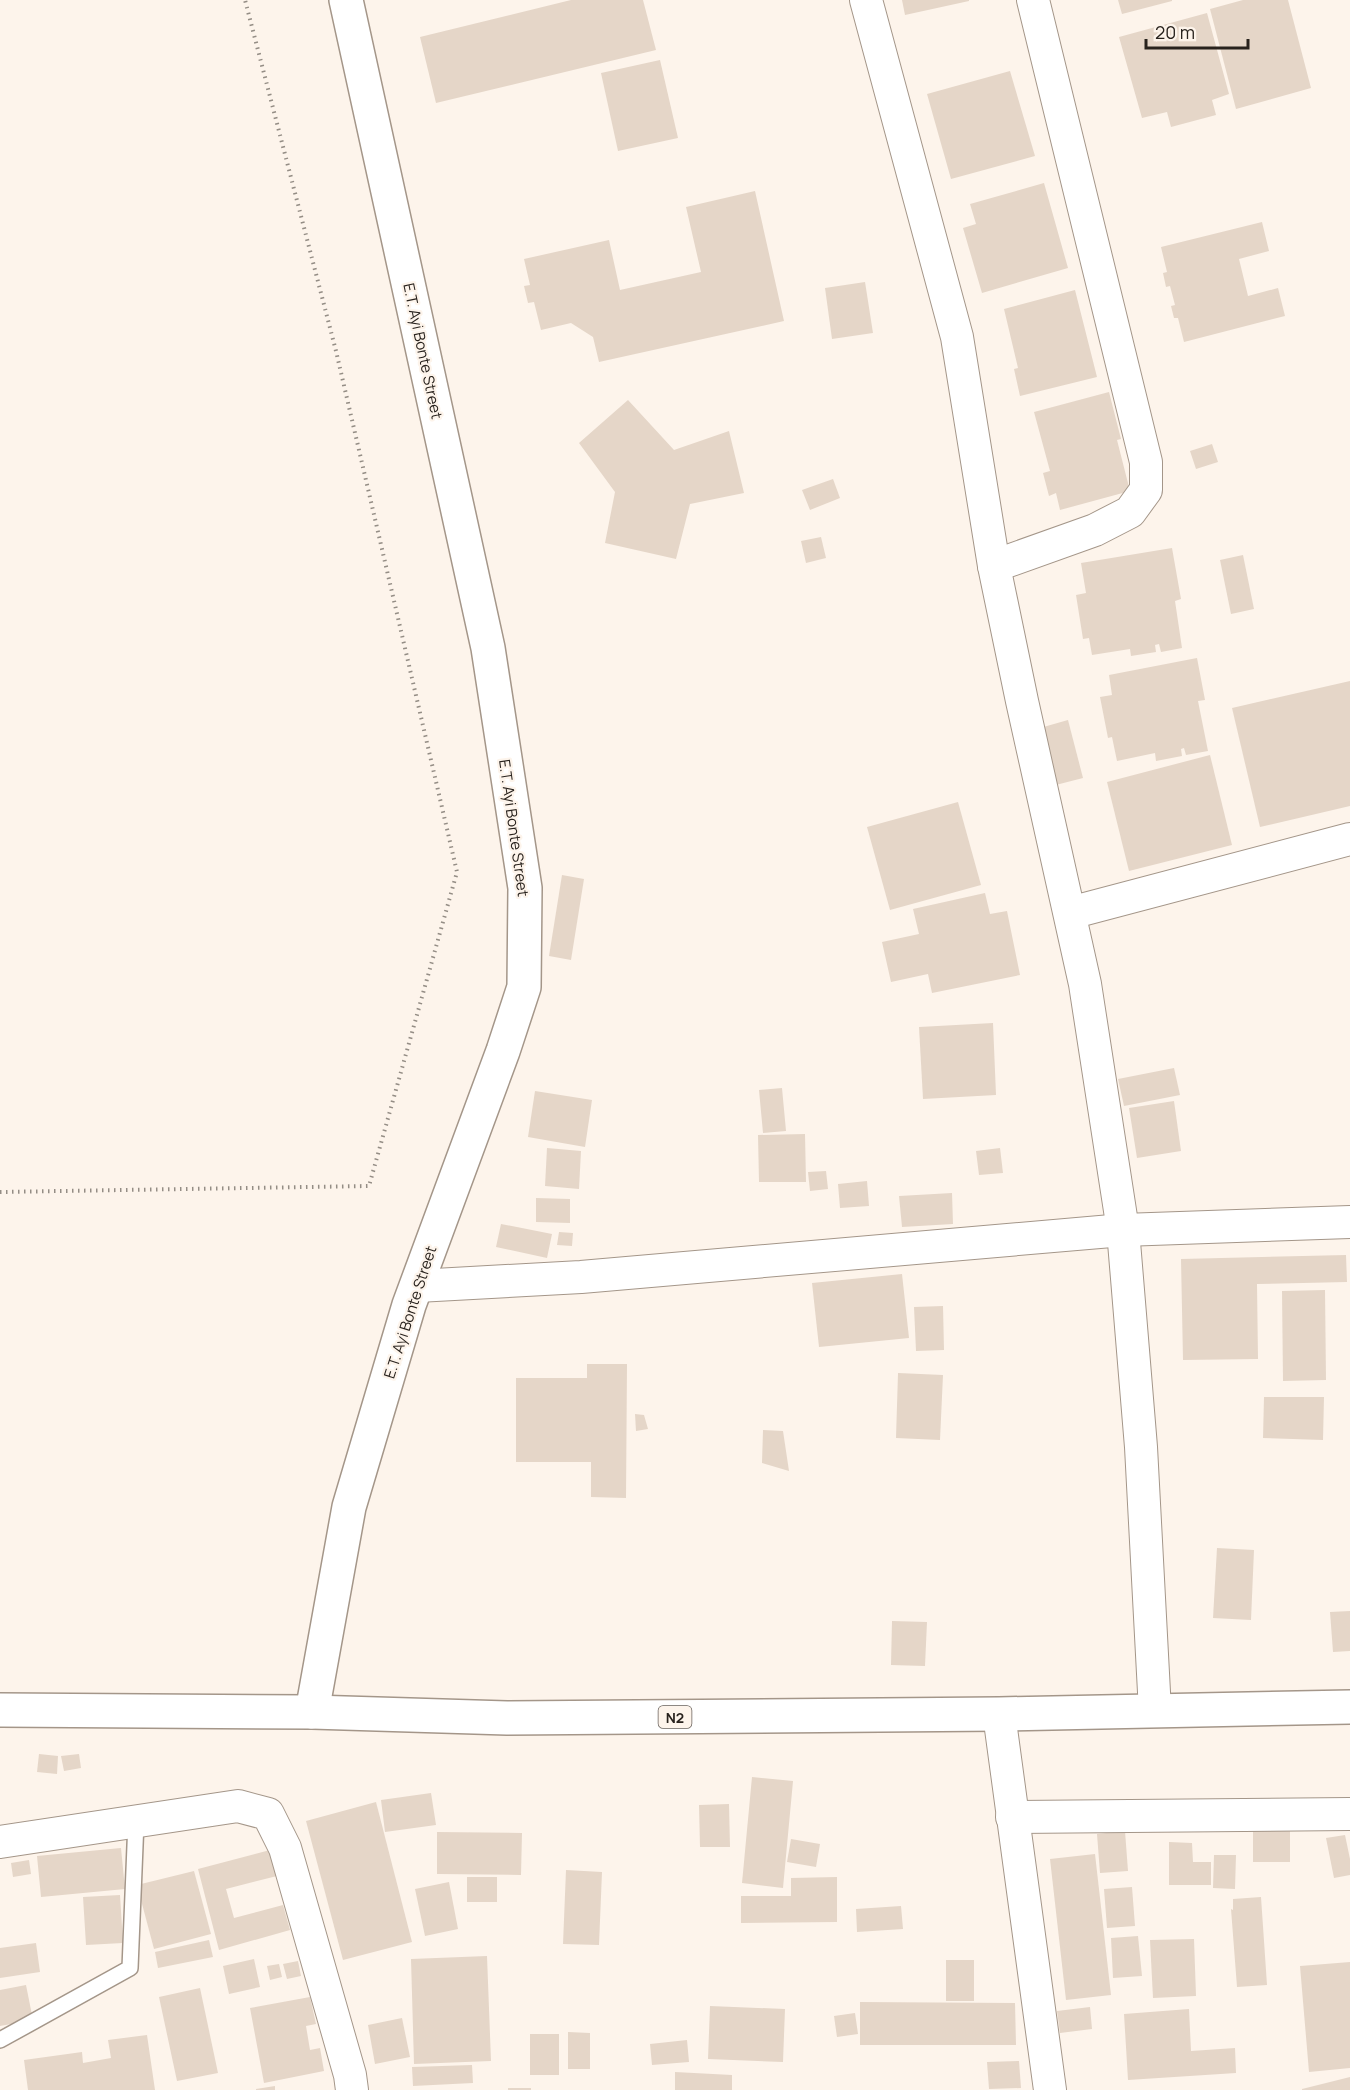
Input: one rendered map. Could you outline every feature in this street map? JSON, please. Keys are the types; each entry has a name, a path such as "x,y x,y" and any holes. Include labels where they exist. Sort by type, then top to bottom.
{"main road":[{"name":"E.T. Ayi Bonte Street","path":"312,1712 350,1507 410,1305 503,1051 524,987 525,888 488,648 346,0"},
{"name":"N2","path":"0,1710 312,1712 507,1718 999,1714 1350,1707"}],"street":[{"path":"866,0 957,337 994,566 1087,993 1123,1230 1141,1447 1155,1711"},
{"path":"994,566 1095,530 1130,512 1146,489 1146,462 1033,0"},
{"path":"1070,913 1350,839"},
{"path":"417,1286 593,1276 1123,1230 1350,1222"},
{"path":"999,1714 1050,2090"},
{"path":"0,1842 238,1806 268,1814 285,1848 350,2075 352,2090"},
{"path":"1012,1817 1350,1814"}],"lane":[{"path":"0,2040 130,1968 136,1821"}],"path":[{"path":"0,1192 369,1186 457,872 336,351 245,0"}],"building":[{"path":"571,0 643,0 656,50 436,103 420,37"},
{"path":"902,0 969,0 969,1 905,15"},
{"path":"1118,0 1172,0 1172,1 1122,14"},
{"path":"1243,0 1288,0 1311,88 1236,109 1210,9"},
{"path":"1207,13 1229,94 1212,100 1216,115 1171,127 1167,112 1142,118 1119,37"},
{"path":"660,60 678,138 618,151 601,73"},
{"path":"1010,71 1035,156 951,179 927,94"},
{"path":"1044,183 1068,268 982,293 963,228 976,224 970,204"},
{"path":"755,191 784,321 599,362 593,337 571,323 541,330 534,302 528,303 524,286 530,285 524,259 609,240 620,290 701,272 686,207"},
{"path":"1262,222 1269,251 1239,259 1248,296 1278,288 1285,316 1184,342 1178,318 1174,318 1171,306 1175,305 1170,286 1166,287 1163,273 1167,272 1161,247"},
{"path":"865,282 873,333 832,339 825,288"},
{"path":"1075,290 1097,377 1020,396 1014,369 1018,368 1004,309"},
{"path":"1109,392 1121,439 1117,440 1130,491 1060,510 1056,493 1049,496 1043,473 1050,471 1034,412"},
{"path":"628,400 674,450 729,431 744,493 690,504 676,559 605,543 615,492 579,443"},
{"path":"1212,444 1218,462 1196,469 1190,451"},
{"path":"833,479 840,498 810,510 802,490"},
{"path":"821,537 826,558 806,563 801,541"},
{"path":"1172,548 1181,599 1175,601 1182,648 1161,652 1159,644 1155,645 1156,652 1131,656 1130,649 1092,655 1089,638 1083,639 1076,595 1086,593 1081,563"},
{"path":"1243,555 1254,609 1231,614 1220,560"},
{"path":"1197,658 1205,700 1198,701 1208,751 1186,755 1184,748 1181,749 1182,756 1156,761 1155,753 1117,761 1112,737 1108,738 1100,697 1112,695 1109,675"},
{"path":"1350,681 1350,806 1260,827 1232,708"},
{"path":"1068,720 1083,778 1048,787 1033,730"},
{"path":"1210,755 1232,845 1129,871 1107,782"},
{"path":"958,802 981,885 890,910 867,827"},
{"path":"562,875 584,879 571,960 549,956"},
{"path":"985,893 990,914 1007,911 1020,975 932,993 928,974 891,982 882,942 919,934 913,909"},
{"path":"993,1023 996,1095 923,1099 919,1027"},
{"path":"1174,1068 1180,1095 1124,1106 1118,1079"},
{"path":"782,1088 786,1131 763,1133 759,1090"},
{"path":"535,1091 592,1100 585,1147 528,1137"},
{"path":"1174,1101 1181,1151 1137,1158 1129,1108"},
{"path":"805,1134 806,1182 759,1182 758,1135"},
{"path":"547,1148 581,1151 579,1189 545,1186"},
{"path":"1000,1148 1003,1173 979,1175 976,1151"},
{"path":"826,1171 828,1189 810,1191 808,1172"},
{"path":"867,1181 869,1206 840,1208 838,1184"},
{"path":"952,1193 953,1224 902,1227 899,1196"},
{"path":"536,1198 570,1199 570,1223 536,1222"},
{"path":"501,1224 552,1234 547,1258 496,1247"},
{"path":"559,1232 573,1233 572,1246 557,1245"},
{"path":"1346,1255 1347,1282 1257,1284 1258,1359 1183,1360 1181,1259"},
{"path":"902,1274 909,1338 819,1347 812,1283"},
{"path":"1325,1290 1326,1380 1283,1381 1282,1291"},
{"path":"943,1306 944,1350 916,1351 914,1307"},
{"path":"587,1364 627,1364 626,1498 591,1497 591,1462 516,1462 516,1378 587,1378"},
{"path":"898,1373 943,1375 940,1440 896,1438"},
{"path":"1264,1397 1324,1397 1323,1440 1263,1438"},
{"path":"635,1414 644,1415 648,1429 636,1431"},
{"path":"763,1430 783,1431 789,1471 762,1463"},
{"path":"1217,1548 1254,1550 1251,1620 1213,1618"},
{"path":"1350,1611 1350,1651 1333,1652 1330,1612"},
{"path":"892,1621 927,1622 925,1666 891,1665"},
{"path":"39,1754 58,1756 57,1774 37,1772"},
{"path":"79,1754 81,1768 64,1771 61,1756"},
{"path":"752,1777 793,1781 783,1888 742,1883"},
{"path":"431,1793 436,1825 385,1832 381,1800"},
{"path":"376,1802 412,1942 343,1960 306,1821"},
{"path":"729,1804 730,1847 700,1847 699,1805"},
{"path":"1253,1829 1290,1830 1290,1862 1253,1862"},
{"path":"1125,1831 1128,1871 1100,1873 1097,1834"},
{"path":"437,1832 522,1833 521,1875 437,1874"},
{"path":"1345,1835 1350,1859 1350,1875 1334,1878 1326,1838"},
{"path":"791,1839 820,1844 816,1867 787,1862"},
{"path":"1169,1842 1192,1843 1193,1862 1211,1862 1211,1885 1169,1885"},
{"path":"121,1848 125,1889 41,1897 37,1856"},
{"path":"270,1850 277,1876 226,1889 234,1918 283,1905 290,1930 219,1950 198,1869"},
{"path":"1095,1854 1111,1995 1066,2000 1050,1859"},
{"path":"1214,1855 1236,1855 1235,1889 1213,1888"},
{"path":"29,1860 31,1874 13,1877 11,1863"},
{"path":"566,1870 602,1872 599,1945 563,1944"},
{"path":"194,1871 211,1934 154,1949 137,1885"},
{"path":"467,1877 497,1877 497,1902 467,1902"},
{"path":"837,1877 837,1922 741,1923 741,1896 791,1896 791,1878"},
{"path":"449,1882 458,1929 425,1936 415,1889"},
{"path":"1132,1887 1135,1926 1107,1928 1104,1889"},
{"path":"120,1895 123,1943 86,1945 83,1897"},
{"path":"1261,1897 1267,1985 1237,1987 1231,1909 1233,1910 1233,1899"},
{"path":"901,1906 903,1929 857,1932 856,1909"},
{"path":"1138,1936 1142,1976 1113,1978 1111,1938"},
{"path":"1194,1939 1196,1996 1153,1998 1150,1940"},
{"path":"209,1940 213,1957 158,1968 155,1952"},
{"path":"36,1943 40,1972 0,1978 0,1948"},
{"path":"487,1956 491,2061 414,2064 411,1959"},
{"path":"254,1959 260,1987 229,1994 223,1966"},
{"path":"946,1960 974,1960 974,2001 946,2001"},
{"path":"298,1961 301,1976 287,1979 283,1964"},
{"path":"1350,1962 1350,2068 1309,2072 1300,1966"},
{"path":"279,1964 282,1977 270,1980 267,1966"},
{"path":"26,1985 33,2020 0,2026 0,1990"},
{"path":"200,1988 218,2073 177,2081 159,1997"},
{"path":"310,1997 316,2024 306,2026 310,2050 320,2048 324,2071 264,2083 250,2008"},
{"path":"860,2002 1015,2003 1016,2045 860,2045"},
{"path":"710,2006 785,2009 783,2062 708,2059"},
{"path":"1090,2007 1092,2029 1060,2033 1057,2011"},
{"path":"1189,2009 1191,2051 1235,2048 1236,2073 1128,2080 1124,2014"},
{"path":"855,2013 858,2034 837,2037 834,2016"},
{"path":"402,2018 410,2057 375,2064 368,2025"},
{"path":"568,2032 590,2033 590,2069 568,2069"},
{"path":"530,2034 559,2034 559,2075 530,2075"},
{"path":"147,2035 155,2090 28,2090 24,2060 82,2052 83,2063 111,2058 108,2040"},
{"path":"687,2040 689,2062 652,2065 650,2044"},
{"path":"1019,2061 1021,2088 989,2089 987,2062"},
{"path":"472,2065 473,2083 413,2086 412,2067"},
{"path":"675,2072 732,2075 732,2090 675,2090"},
{"path":"1350,2077 1350,2090 1302,2090 1302,2089"},
{"path":"275,2086 275,2090 256,2090 256,2089"},
{"path":"508,2088 531,2088 531,2090 508,2090"}]}
